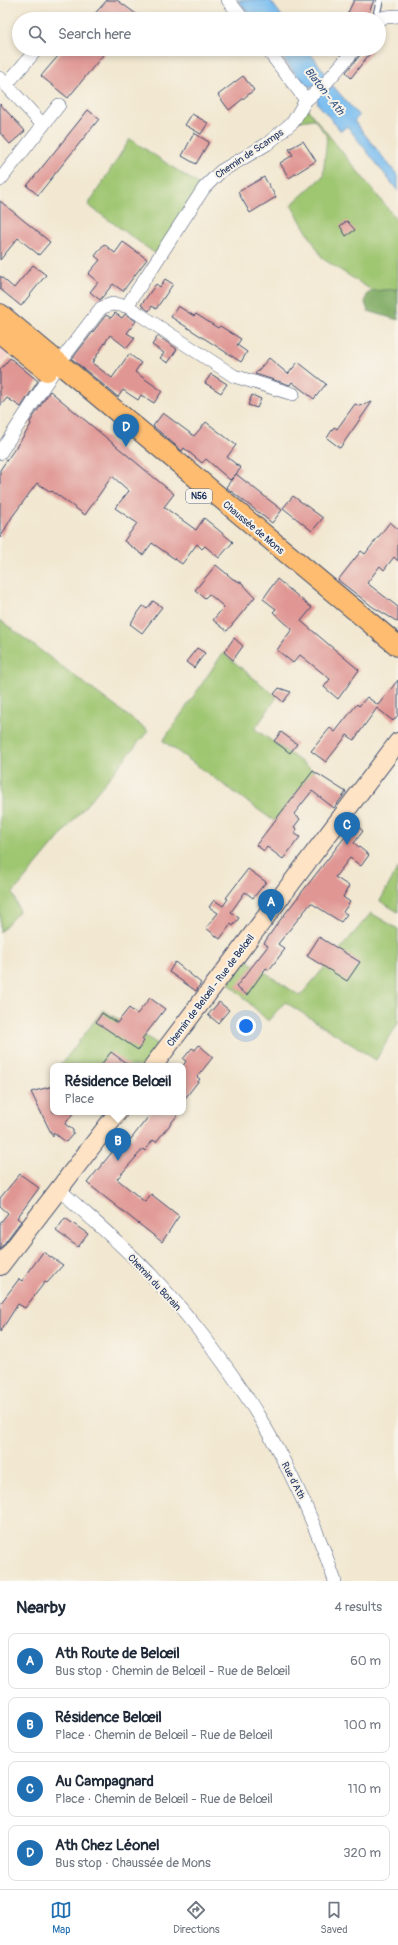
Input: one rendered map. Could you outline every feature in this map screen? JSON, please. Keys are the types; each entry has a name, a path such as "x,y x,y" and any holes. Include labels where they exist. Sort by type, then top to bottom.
{"main road":[{"name":"Chaussée de Mons","path":"0,314 56,369 398,661"},
{"name":"Chaussée de Mons","path":"0,333 56,369 398,646"}],"street":[{"path":"228,0 237,12"},
{"path":"386,17 398,16"},
{"path":"30,56 3,82 43,125"},
{"path":"275,56 316,92"},
{"name":"Chemin de Scamps","path":"127,306 212,178 221,171 267,144 293,122 316,92 349,56"},
{"path":"0,180 59,105"},
{"path":"0,453 56,369 101,308 112,304 127,306 234,376 293,394"},
{"name":"Chemin de Belœil - Rue de Belœil","path":"155,1063 398,742"},
{"path":"0,1266 116,1115"},
{"name":"Chemin du Borain","path":"59,1189 152,1276 213,1346 240,1384"},
{"name":"Rue d'Ath","path":"240,1384 267,1428 308,1508 336,1581"}],"lane":[{"path":"377,12 380,0"}],"shaded area":[{"path":"0,340 12,350 0,367"}],"green space":[{"path":"304,101 309,111 398,221 398,289 373,291 323,259 291,205 323,176 327,136 314,119 293,122"},
{"path":"130,139 204,188 160,257 88,205"},
{"path":"398,289 398,320 368,311 365,303 367,294 373,291"},
{"path":"0,620 148,731 13,893 19,911 0,932"},
{"path":"223,653 277,697 255,729 314,771 274,821 163,741"},
{"path":"398,868 398,912 380,901"},
{"path":"371,913 398,929 398,1023 376,1060 285,1002 268,1021 221,976 238,954 300,996"},
{"path":"103,1010 166,1049 155,1063 62,1063"}],"water":[{"path":"238,0 270,0 279,12 247,12"},
{"name":"Blaton - Ath","path":"282,56 312,56 326,74 328,90 333,86 359,116 354,121 398,176 398,191 347,126 341,131 318,104 314,85 310,87 298,77"}],"building":[{"path":"107,0 117,0 133,12 96,12"},
{"path":"354,0 374,0 369,12 348,12"},
{"path":"58,56 102,56 68,98 41,76"},
{"path":"359,56 368,56 351,78 346,72"},
{"path":"243,76 254,90 229,110 218,95"},
{"path":"0,104 25,131 10,144 0,133"},
{"path":"88,110 99,119 38,195 27,186"},
{"path":"192,114 208,123 201,134 185,125"},
{"path":"194,133 209,142 196,164 182,156"},
{"path":"303,141 316,161 289,178 280,163 293,155 289,149"},
{"path":"264,177 276,197 250,213 238,192"},
{"path":"0,201 50,242 39,255 18,238 0,260"},
{"path":"347,221 355,230 346,236 340,226"},
{"path":"123,242 147,259 123,291 113,284 100,300 90,292 98,282 88,274 100,260 95,256 104,244 115,253"},
{"path":"33,265 46,275 21,306 0,289 0,276 14,288"},
{"path":"165,279 173,284 156,309 152,306 149,311 141,305 156,284 160,287"},
{"path":"178,306 194,316 196,314 218,328 220,326 241,339 237,345 247,352 241,362 171,317"},
{"path":"115,313 122,318 125,314 136,321 127,333 135,338 127,348 110,335 92,363 112,378 129,354 141,363 135,372 162,391 154,403 141,395 138,400 123,390 118,397 72,359 106,315 111,318"},
{"path":"158,336 177,349 168,363 160,358 164,353 152,345"},
{"path":"10,358 38,381 21,407 7,398 0,406 0,370"},
{"path":"269,358 288,374 298,362 326,384 314,399 292,382 290,385 255,374"},
{"path":"211,374 227,384 221,393 205,383"},
{"path":"50,391 174,494 164,507 196,530 204,518 233,542 219,558 205,546 202,549 197,544 182,564 152,543 143,555 124,541 137,523 115,508 129,491 112,476 85,515 52,491 51,492 37,483 12,517 0,538 0,470 27,431 31,424 30,422"},
{"path":"252,395 261,399 257,408 248,405"},
{"path":"372,402 340,448 327,438 334,427 337,429 355,404 359,406"},
{"path":"163,413 194,436 206,422 236,445 227,457 241,468 230,480 206,459 202,463 184,448 182,451 153,426"},
{"path":"236,474 282,510 272,523 226,487"},
{"path":"293,496 323,518 312,531 283,508"},
{"path":"390,522 398,529 398,561 394,557 384,570 380,566 367,583 398,607 398,622 373,607 338,580 361,551 365,554"},
{"path":"216,565 233,579 242,583 255,597 227,631 213,620 224,607 209,594 205,598 195,590"},
{"path":"277,579 312,608 301,621 359,670 338,699 324,687 330,679 300,655 293,663 277,650 292,629 273,612 276,609 263,599"},
{"path":"153,601 162,607 142,633 130,624 143,606 147,609"},
{"path":"234,638 243,646 233,660 224,652"},
{"path":"197,648 205,653 194,668 186,662"},
{"path":"398,680 398,715 393,721 377,708 354,740 347,735 326,762 311,751 330,728 335,732 357,704 359,706 367,697 378,705"},
{"path":"279,688 291,692 283,702 274,694"},
{"path":"281,732 297,744 290,753 274,741"},
{"path":"313,771 346,792 334,808 312,791 294,814 300,819 294,827 297,829 294,833 300,837 283,859 267,847 264,851 256,845"},
{"path":"355,824 363,831 354,843 369,855 361,866 350,858 335,877 349,886 343,897 350,902 343,912 347,914 341,922 311,903 278,944 285,949 269,970 266,968 247,995 236,987 268,946 264,943 277,924"},
{"path":"248,869 266,882 253,898 245,892 231,912 239,918 233,926 231,924 220,939 206,928 218,913 209,907 214,900 223,906 228,899 226,898"},
{"path":"319,937 360,962 347,981 307,956"},
{"path":"175,962 201,983 196,991 169,972"},
{"path":"150,998 165,1009 142,1039 144,1041 138,1050 96,1022 102,1013 117,1023 129,1008 137,1014"},
{"path":"219,1002 229,1010 218,1023 208,1015"},
{"path":"199,1045 213,1057 197,1077 200,1079 186,1097 186,1061 183,1059 192,1048 195,1050"},
{"path":"111,1052 126,1063 102,1063"},
{"path":"50,1087 50,1115 72,1115 65,1124 73,1130 73,1134 66,1142 53,1132 53,1137 31,1092"},
{"path":"150,1115 178,1115 156,1142 153,1140 145,1151 143,1149 117,1179 145,1202 151,1194 179,1216 162,1242 87,1183 126,1135 131,1139"},
{"path":"20,1174 39,1188 17,1218 21,1221 0,1249 0,1223 8,1213 0,1206 0,1198"},
{"path":"65,1218 88,1234 78,1247 56,1231"},
{"path":"43,1252 63,1265 47,1283 45,1282 25,1308 18,1304 0,1332 0,1304 19,1279 22,1281"}],"place":[{"name":"Ath Chez Léonel","path":"126,447"},
{"name":"Au Campagnard","path":"347,845"},
{"name":"Ath Route de Belœil","path":"271,922"},
{"name":"Résidence Belœil","path":"118,1161"}]}
